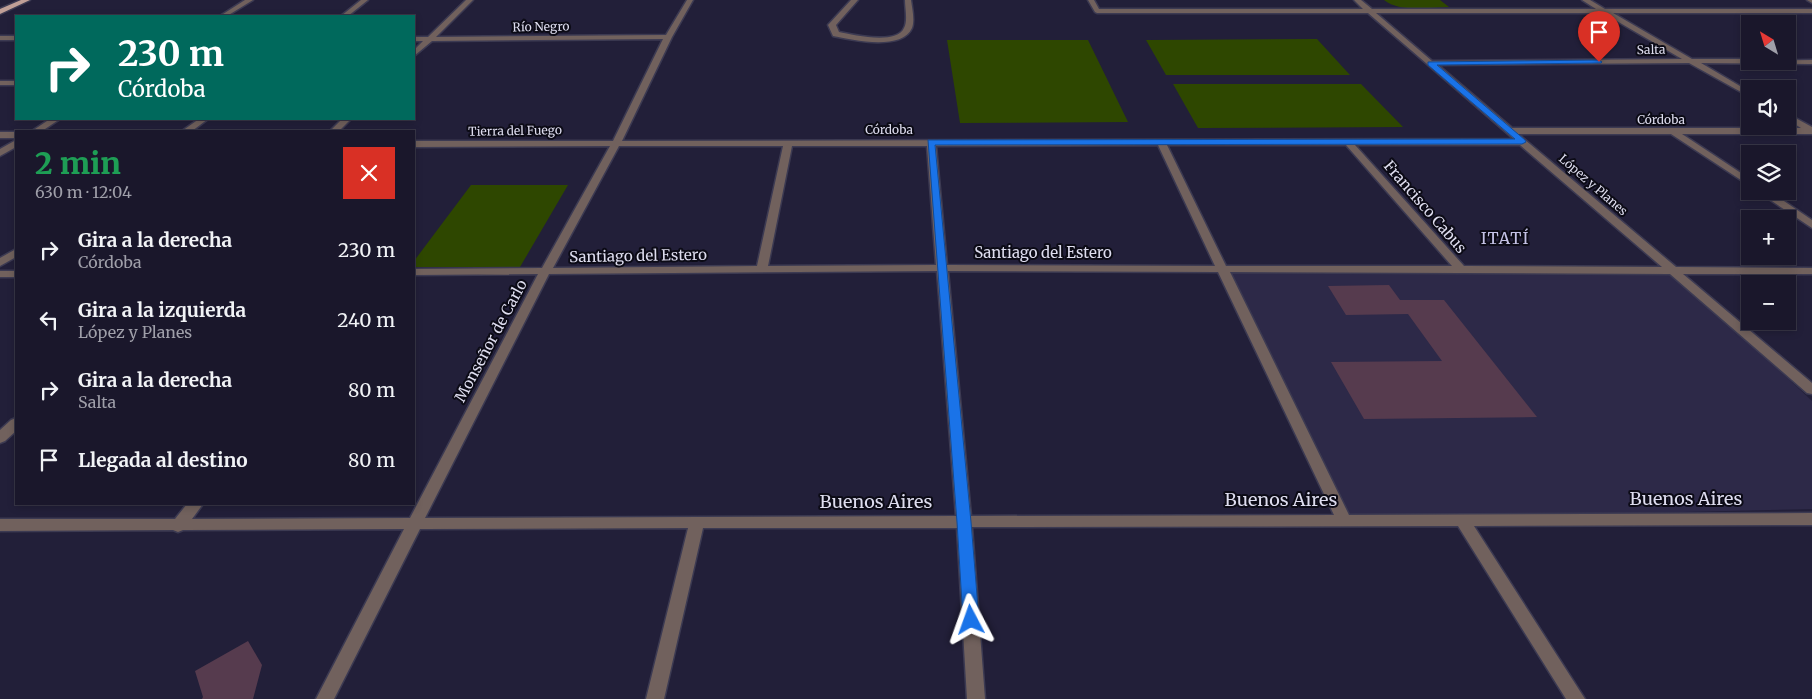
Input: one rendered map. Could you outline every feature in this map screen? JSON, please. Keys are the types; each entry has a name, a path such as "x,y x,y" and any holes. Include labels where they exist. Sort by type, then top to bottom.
{"main road":[{"path":"0,12 27,0"}],"street":[{"path":"225,15 250,0"},
{"path":"345,15 365,0"},
{"path":"415,53 470,0"},
{"name":"Monseñor de Carlo","path":"325,699 414,523 616,143 668,37 690,0"},
{"path":"855,0 832,25 836,34 856,39 882,40 902,35 908,28 908,0"},
{"path":"1091,0 1097,12 1812,11"},
{"name":"López y Planes","path":"1357,0 1812,390"},
{"path":"1585,0 1741,89"},
{"name":"Río Negro","path":"415,39 668,37"},
{"path":"0,38 15,38"},
{"name":"Salta","path":"1431,63 1812,62"},
{"path":"0,83 15,83"},
{"path":"38,130 54,120"},
{"path":"188,130 202,120"},
{"path":"335,130 346,120"},
{"path":"1796,121 1812,131"},
{"name":"Córdoba","path":"1510,131 1812,131"},
{"path":"1675,132 1741,177"},
{"path":"0,135 15,135"},
{"name":"Francisco Cabus","path":"1347,141 1461,270"},
{"path":"762,270 788,142"},
{"path":"930,142 964,522 976,699"},
{"path":"1161,142 1220,268 1344,520"},
{"name":"Córdoba","path":"616,143 1522,142"},
{"name":"Tierra del Fuego","path":"415,144 616,143"},
{"path":"0,153 15,144"},
{"path":"1775,200 1812,225"},
{"path":"0,263 15,253"},
{"name":"Santiago del Estero","path":"415,272 1220,268 1812,272"},
{"path":"0,274 15,274"},
{"path":"0,438 15,424"},
{"path":"178,526 194,505"},
{"name":"Buenos Aires","path":"0,525 178,526 414,523 1812,519"},
{"path":"1462,520 1576,699"},
{"path":"655,699 696,522"}],"shaded area":[{"path":"1220,268 1673,270 1812,401 1812,509 1344,520"}],"green space":[{"path":"1384,0 1440,0 1449,7 1407,8 1398,7"},
{"path":"1317,39 1350,75 1166,75 1146,40"},
{"path":"947,40 1088,40 1128,122 960,123"},
{"path":"1173,84 1361,84 1403,127 1198,128"},
{"path":"471,185 568,185 520,267 415,267 415,260"}],"building":[{"path":"1389,285 1400,300 1444,300 1537,417 1364,419 1331,362 1442,361 1408,314 1346,315 1328,286"},
{"path":"248,641 262,665 253,699 202,699 195,671"}],"district":[{"name":"ITATÍ","path":"1505,238"}],"route":[{"path":"971,620 930,142 1522,142 1431,63 1599,62"}]}
